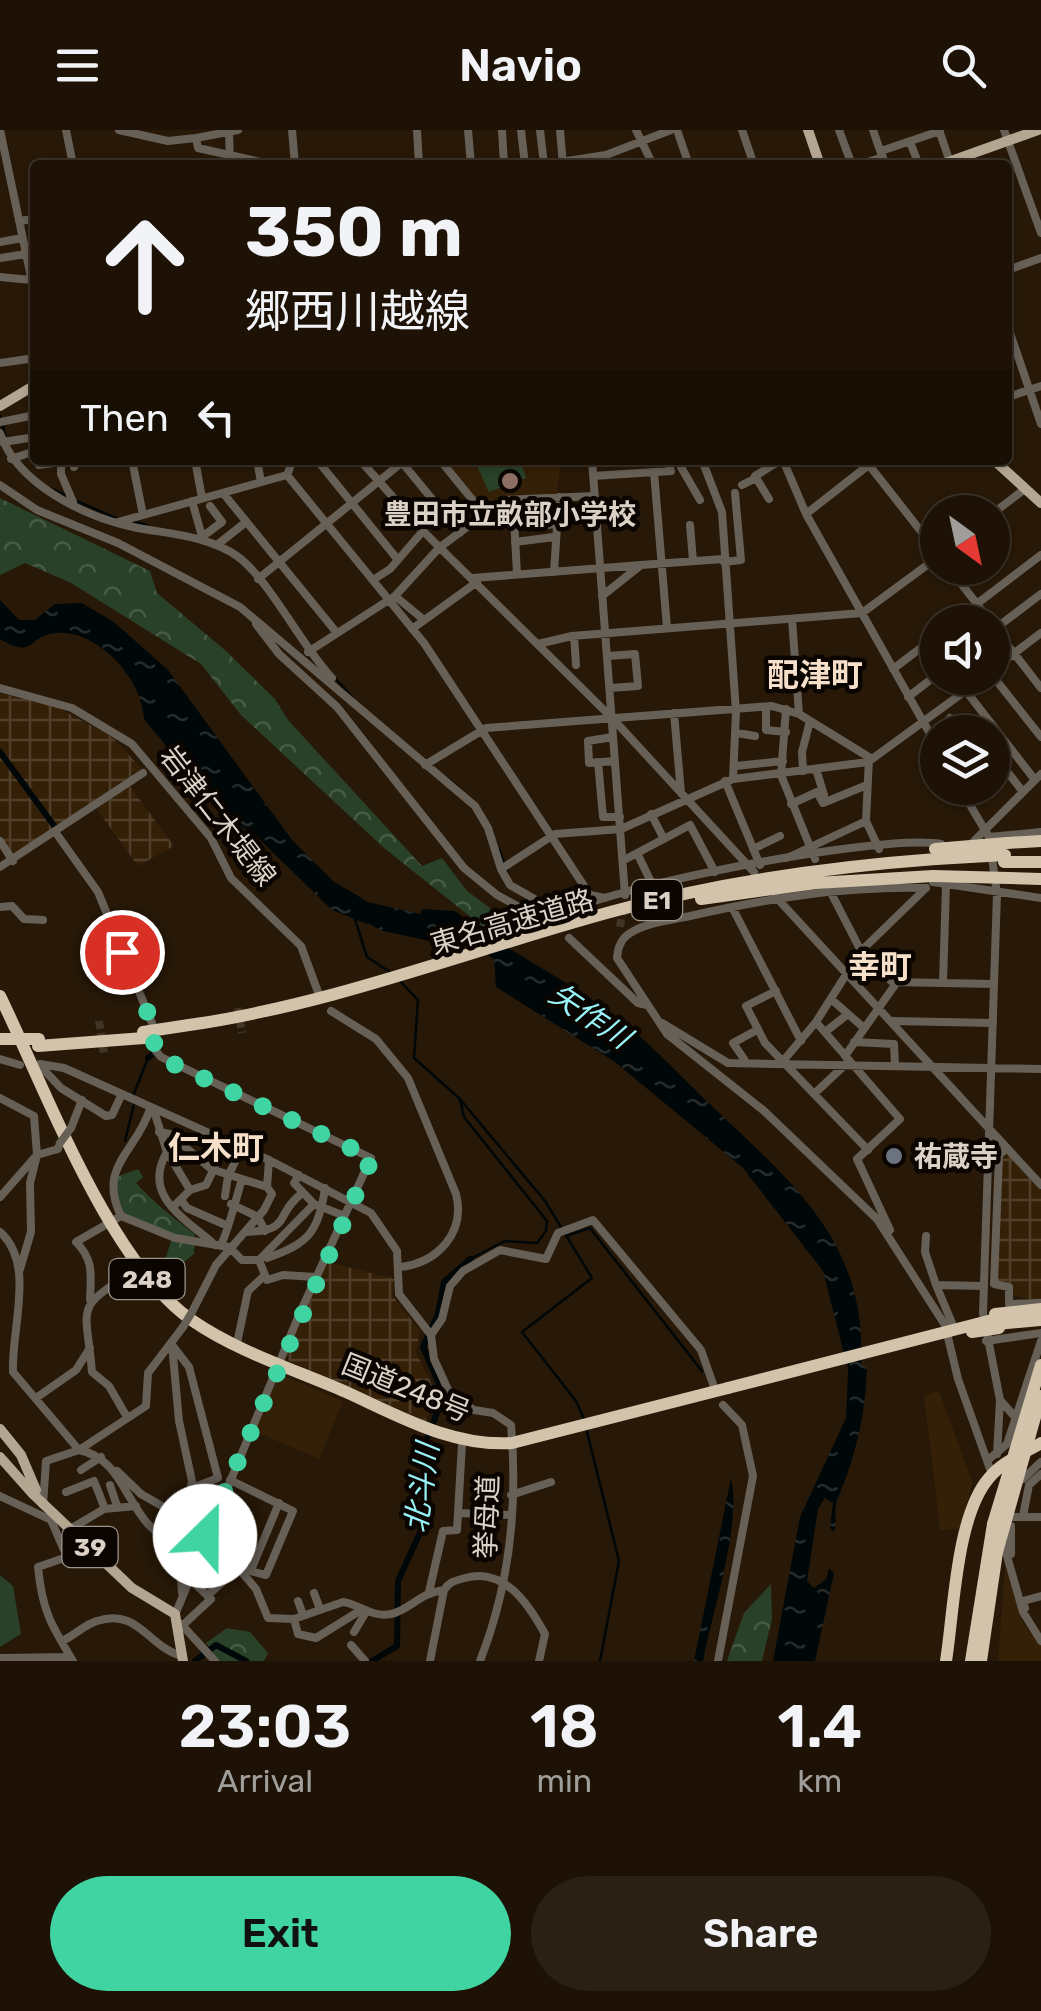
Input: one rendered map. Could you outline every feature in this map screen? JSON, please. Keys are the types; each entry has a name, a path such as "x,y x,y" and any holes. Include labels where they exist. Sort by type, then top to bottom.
{"highway":[{"path":"933,870 1041,842"},
{"path":"1008,851 1041,859"},
{"name":"東名高速道路","path":"2,1038 39,1042 190,1029 342,995 648,902 783,868 933,870"},
{"path":"933,870 1041,882"},
{"name":"東名高速道路","path":"536,936 683,901 813,878 933,870"},
{"name":"国道248号","path":"0,996 38,1067 134,1271 189,1328 462,1444 512,1445 951,1327 1041,1318"},
{"name":"国道248号","path":"0,1008 112,1221 151,1284 193,1321 278,1365"},
{"name":"国道248号","path":"724,1389 970,1331 997,1321"},
{"path":"969,1661 993,1524 1039,1358"},
{"path":"984,1661 993,1574 1004,1553 1041,1396"},
{"name":"国道248号","path":"429,1431 475,1442 512,1445"},
{"path":"949,1661 974,1502 1002,1466 1039,1441"}],"main road":[{"path":"809,130 818,160"},
{"path":"955,160 1006,135 1038,130"},
{"path":"0,406 30,388"},
{"path":"1000,465 1041,503"},
{"name":"39","path":"0,1428 21,1455 36,1490 32,1493"},
{"name":"39","path":"0,1458 54,1518 72,1528 132,1588 178,1620"},
{"path":"178,1620 182,1659"}],"street":[{"path":"0,130 4,172 13,189 30,264"},
{"path":"66,130 72,160"},
{"path":"118,130 168,141 232,130 230,160"},
{"path":"292,130 295,160"},
{"path":"417,130 419,160"},
{"path":"468,130 471,160"},
{"path":"502,130 504,160"},
{"path":"521,130 524,160"},
{"path":"540,130 543,160"},
{"path":"560,130 563,160"},
{"path":"636,130 651,160"},
{"path":"582,160 674,130 687,160"},
{"path":"742,130 752,160"},
{"path":"839,130 853,160"},
{"path":"874,130 883,158 940,130 946,160"},
{"path":"1006,135 1041,233"},
{"path":"196,138 198,148 254,160"},
{"path":"910,142 917,160"},
{"path":"0,192 13,189"},
{"path":"19,221 30,220"},
{"path":"0,242 22,238"},
{"path":"0,258 26,254"},
{"path":"1012,269 1041,258"},
{"path":"0,277 30,280"},
{"path":"1012,338 1041,424"},
{"path":"0,362 30,359"},
{"path":"1012,396 1041,386"},
{"path":"0,422 30,416"},
{"path":"30,436 2,438 11,459 34,484 118,522 202,538 242,560 308,652 340,689"},
{"path":"11,459 30,453"},
{"path":"68,465 73,502"},
{"path":"133,465 143,515"},
{"path":"195,465 195,512 202,538"},
{"path":"258,465 261,482"},
{"path":"287,475 291,465"},
{"path":"321,465 400,558 419,573"},
{"path":"364,465 423,531 613,719 754,868"},
{"path":"258,579 397,465"},
{"path":"405,465 460,533"},
{"path":"444,465 484,514"},
{"path":"592,465 600,568 606,594 625,893"},
{"path":"669,465 671,471"},
{"path":"593,476 671,471 687,465"},
{"path":"703,465 722,512 737,733 736,766 729,780 753,849 754,868"},
{"path":"742,484 756,478 766,465"},
{"path":"784,465 806,514 920,716"},
{"path":"856,465 857,474"},
{"path":"806,514 868,465"},
{"path":"874,465 920,530"},
{"path":"681,467 696,499"},
{"path":"654,472 667,628"},
{"path":"118,522 287,475"},
{"path":"287,475 373,580 424,620"},
{"path":"756,478 769,499"},
{"path":"0,485 37,510 118,543 251,616 474,806 488,828 500,868 510,884 552,909 590,895 605,898"},
{"path":"1010,500 1025,488"},
{"path":"195,512 210,506 224,493"},
{"path":"224,493 337,633"},
{"path":"412,629 475,580 640,564 740,560 735,493"},
{"path":"308,652 392,598 441,548 502,500 594,496"},
{"path":"554,572 554,524 559,497"},
{"path":"513,500 517,574"},
{"path":"202,538 222,522 210,506"},
{"path":"218,545 246,522"},
{"path":"528,527 554,524"},
{"path":"690,525 693,561"},
{"path":"373,580 400,558 423,531"},
{"path":"515,542 554,537"},
{"path":"962,585 977,604 1041,555"},
{"path":"606,594 640,564"},
{"path":"538,644 574,636 862,613 920,569"},
{"path":"606,594 624,591"},
{"path":"1010,615 1041,594"},
{"path":"392,598 590,895"},
{"path":"251,616 278,654 345,717 464,868 497,895 547,922 605,898 653,886 715,872 783,868 866,821"},
{"path":"792,619 799,714"},
{"path":"1010,656 1041,633"},
{"path":"574,636 576,665"},
{"path":"893,669 920,648"},
{"path":"1010,648 1041,688"},
{"path":"608,656 635,654 638,686 610,688"},
{"name":"岩津仁木堤線","path":"0,688 72,708 132,744 211,838 231,878 301,946 317,989"},
{"path":"908,697 920,688"},
{"path":"934,715 961,695"},
{"path":"625,937 669,919 774,895 896,885 933,870 987,834 1038,777 969,695"},
{"path":"1009,695 1041,737"},
{"path":"428,763 481,730 766,707 799,714 868,760"},
{"path":"766,707 766,730 786,732"},
{"path":"786,709 786,749 781,774 812,854"},
{"path":"674,714 684,796"},
{"path":"804,771 802,752 810,722"},
{"path":"500,868 550,836 621,828 684,796 729,780 868,760 920,726"},
{"path":"737,733 755,736"},
{"path":"613,737 588,740 589,763 615,761"},
{"path":"786,749 802,752"},
{"path":"868,760 866,821 878,847"},
{"path":"736,766 783,761"},
{"path":"598,762 603,817 620,817"},
{"path":"816,769 824,795 820,798"},
{"path":"0,868 142,773"},
{"path":"1010,775 1023,792"},
{"path":"790,804 818,792 822,804 867,785"},
{"path":"970,805 987,834 997,894 984,1286 986,1341 1000,1400 998,1454"},
{"path":"652,814 664,840"},
{"path":"624,860 704,818"},
{"path":"690,825 715,872"},
{"path":"987,834 1041,832"},
{"path":"56,833 98,892 152,1023 155,1050 172,1066 372,1158 316,1278 182,1592"},
{"path":"753,849 780,836"},
{"path":"0,841 13,861"},
{"path":"812,854 973,842"},
{"path":"637,853 653,886"},
{"path":"933,870 946,885 1041,898"},
{"path":"784,1061 816,1022 861,951 933,870"},
{"path":"943,983 946,885"},
{"path":"829,889 861,951 882,974 897,982 994,984"},
{"path":"774,895 1040,1181"},
{"path":"0,907 12,906 24,919 43,920"},
{"path":"732,906 801,1041"},
{"path":"620,927 625,937 618,962 654,1018 861,1200 897,1248 946,1325 958,1378 989,1465 1007,1444 1039,1358 1041,1341"},
{"path":"569,938 638,1003 647,1005"},
{"path":"814,1094 848,1061 854,1042 897,982"},
{"path":"776,990 746,1006 757,1030 868,1150"},
{"path":"831,998 864,1028"},
{"path":"333,1013 376,1039 408,1078 456,1194 458,1211 443,1249 430,1259 400,1267"},
{"path":"825,1032 848,1014"},
{"path":"654,1018 718,1060 1041,1069"},
{"path":"890,1021 992,1023"},
{"path":"816,1022 900,1119 857,1163 897,1248"},
{"path":"744,1059 733,1043 757,1030"},
{"path":"854,1042 894,1044 895,1064"},
{"path":"0,1059 20,1065"},
{"path":"38,1067 64,1068 120,1096 112,1115 106,1116 38,1067"},
{"name":"挙母道","path":"120,1096 352,1201 384,1226 400,1267 399,1294 432,1339 434,1360 450,1394 474,1410 506,1418 512,1445 506,1584 532,1610 545,1634 539,1661"},
{"path":"0,1098 34,1116 37,1155 30,1184 31,1232 18,1272"},
{"path":"0,1197 37,1155 58,1150 82,1100"},
{"path":"112,1221 114,1170 142,1134 152,1110"},
{"path":"152,1110 167,1152 190,1190"},
{"path":"159,1132 170,1134 212,1169 342,1215"},
{"path":"206,1186 227,1142"},
{"path":"43,1505 46,1461 79,1450 146,1406 148,1373 189,1328 192,1312 212,1272 228,1226 228,1176 242,1148"},
{"path":"1007,1148 999,1155 994,1284 1008,1286 1009,1304 1041,1318"},
{"path":"167,1152 158,1168 158,1182 180,1220 242,1260 260,1260 301,1246 325,1188"},
{"path":"212,1272 221,1246 244,1232 261,1214 269,1191 268,1160"},
{"path":"244,1232 266,1231 284,1220 294,1201 294,1183 299,1175"},
{"path":"230,1200 242,1182"},
{"path":"173,1208 190,1190 206,1186 293,1226"},
{"path":"181,1200 187,1208 228,1226"},
{"path":"294,1201 302,1216"},
{"path":"260,1260 272,1252 302,1216 318,1205"},
{"path":"261,1214 272,1252"},
{"path":"432,1339 442,1320 450,1286 463,1271 500,1250 546,1258 554,1238 588,1219 600,1226 701,1350 724,1389"},
{"path":"127,1418 109,1386 92,1372 84,1311 90,1299 92,1266 88,1254 76,1242 112,1221 221,1246"},
{"path":"0,1232 12,1242 18,1272 13,1372 79,1450 102,1457 141,1494 186,1520"},
{"path":"926,1236 925,1252 951,1327"},
{"path":"260,1260 263,1277"},
{"path":"90,1299 134,1271"},
{"path":"236,1343 248,1291 263,1277 316,1278"},
{"path":"936,1285 984,1286"},
{"path":"986,1341 1041,1318"},
{"path":"172,1345 192,1488 179,1549 182,1592 178,1620 214,1661"},
{"path":"172,1345 190,1366 218,1478 192,1488"},
{"path":"36,1398 76,1370 90,1348"},
{"path":"1000,1400 1039,1441"},
{"path":"718,1661 753,1476 742,1426 722,1405"},
{"path":"428,1592 443,1530 457,1530 462,1444"},
{"path":"82,1470 102,1457"},
{"path":"1018,1517 1024,1476 1041,1462"},
{"path":"111,1464 149,1526 179,1549"},
{"path":"1004,1553 1030,1486 1041,1474"},
{"path":"208,1594 238,1568 266,1574 293,1511 230,1480"},
{"path":"66,1492 94,1481 104,1509"},
{"path":"511,1495 551,1482"},
{"path":"110,1485 117,1506"},
{"path":"996,1488 1006,1558 1027,1622 1041,1641"},
{"path":"0,1496 54,1518 67,1557 38,1567 38,1592 47,1621 71,1659 0,1658"},
{"path":"251,1570 279,1502"},
{"path":"72,1528 104,1509 136,1506"},
{"path":"458,1513 511,1514"},
{"path":"1018,1517 1041,1517"},
{"path":"238,1568 256,1589 268,1618 299,1617 343,1602 363,1611 398,1611 428,1592 444,1590"},
{"path":"430,1661 444,1590 450,1582 480,1574 506,1584 480,1661"},
{"path":"178,1620 211,1600 189,1578"},
{"path":"314,1593 320,1609"},
{"path":"1027,1622 1023,1601 1041,1596"},
{"path":"298,1601 298,1634 316,1638 363,1611"},
{"path":"354,1632 363,1611"},
{"path":"62,1641 98,1620 123,1619 142,1626 168,1652 182,1659"},
{"path":"351,1645 363,1659 369,1646"}],"shaded area":[{"name":"豊田市立畝部小学校","path":"560,465 557,495 502,498 484,511 450,468"},
{"path":"0,693 57,707 112,737 142,769 126,781 174,846 138,866 93,804 19,855 12,853 0,836"},
{"path":"1006,1153 1041,1191 1041,1301 1011,1295 1012,1283 998,1283 1001,1156"},
{"path":"327,1262 395,1279 392,1295 420,1331 416,1352 437,1395 426,1421 289,1361 286,1355"},
{"path":"278,1373 343,1401 319,1459 254,1431"},
{"path":"939,1391 973,1483 959,1529 940,1530 924,1396"},
{"path":"1005,1566 1024,1625 1041,1645 1041,1661 998,1661"}],"green space":[{"path":"522,465 526,478 489,492 477,466"},
{"path":"0,498 150,571 157,593 275,699 288,720 422,866 442,858 467,891 523,932 497,938 384,848 241,715 201,664 71,583 25,563 0,575"},
{"path":"138,1169 143,1177 136,1183 195,1234 194,1254 155,1285 134,1254 151,1269 166,1257 173,1235 123,1214 114,1196 116,1177"},
{"path":"0,1575 13,1586 21,1634 0,1647"},
{"path":"771,1584 772,1619 762,1661 727,1661 744,1613"},
{"path":"227,1628 250,1632 268,1653 264,1661 219,1661 206,1643"}],"water":[{"name":"矢作川","path":"0,600 19,620 35,620 55,604 82,603 115,623 168,670 292,840 333,881 368,902 420,914 423,909 455,911 607,1010 650,1045 773,1164 820,1220 839,1251 852,1284 860,1322 861,1364 867,1368 862,1420 837,1500 834,1532 830,1528 833,1503 825,1498 818,1509 807,1581 814,1588 826,1579 829,1568 834,1573 815,1661 773,1661 800,1517 846,1418 848,1369 823,1271 743,1168 615,1062 496,987 494,959 459,936 429,941 384,931 332,910 253,833 225,817 144,719 136,689 115,660 102,648 72,634 46,635 26,647 0,639"},
{"path":"731,1478 733,1519 724,1569 703,1661 694,1661"}],"waterway":[{"path":"0,416 5,435"},
{"path":"50,488 65,495"},
{"path":"77,501 120,520"},
{"path":"133,521 149,526"},
{"path":"335,678 353,698"},
{"path":"0,752 58,831"},
{"path":"447,778 460,789"},
{"path":"499,849 508,874"},
{"path":"354,916 367,957 390,972"},
{"path":"400,981 418,1000 414,1058 459,1098 545,1201 592,1278 522,1332 576,1401 585,1421"},
{"path":"148,1058 157,1050 156,1029"},
{"path":"133,1096 148,1058"},
{"path":"460,1100 464,1117 547,1221 546,1231 537,1243 505,1241 470,1259"},
{"path":"125,1141 134,1104"},
{"path":"566,1236 590,1228 702,1371"},
{"name":"北斗川","path":"372,1661 397,1646 398,1581 423,1526 424,1446 444,1395 423,1347 438,1314 444,1282 470,1259"},
{"path":"586,1428 619,1561 600,1661"},
{"name":"北斗川","path":"195,1661 216,1645 246,1661"}],"tunnel":[{"path":"620,927 623,907"},
{"path":"238,1008 242,1033"},
{"path":"99,1021 104,1054"}],"place":[{"name":"豊田市立畝部小学校","path":"510,481"},
{"name":"祐蔵寺","path":"894,1156"}],"district":[{"name":"配津町","path":"815,675"},
{"name":"幸町","path":"880,967"},
{"name":"仁木町","path":"216,1148"}],"route":[{"path":"122,952 152,1023 155,1050 161,1058 372,1158 205,1536"}]}
